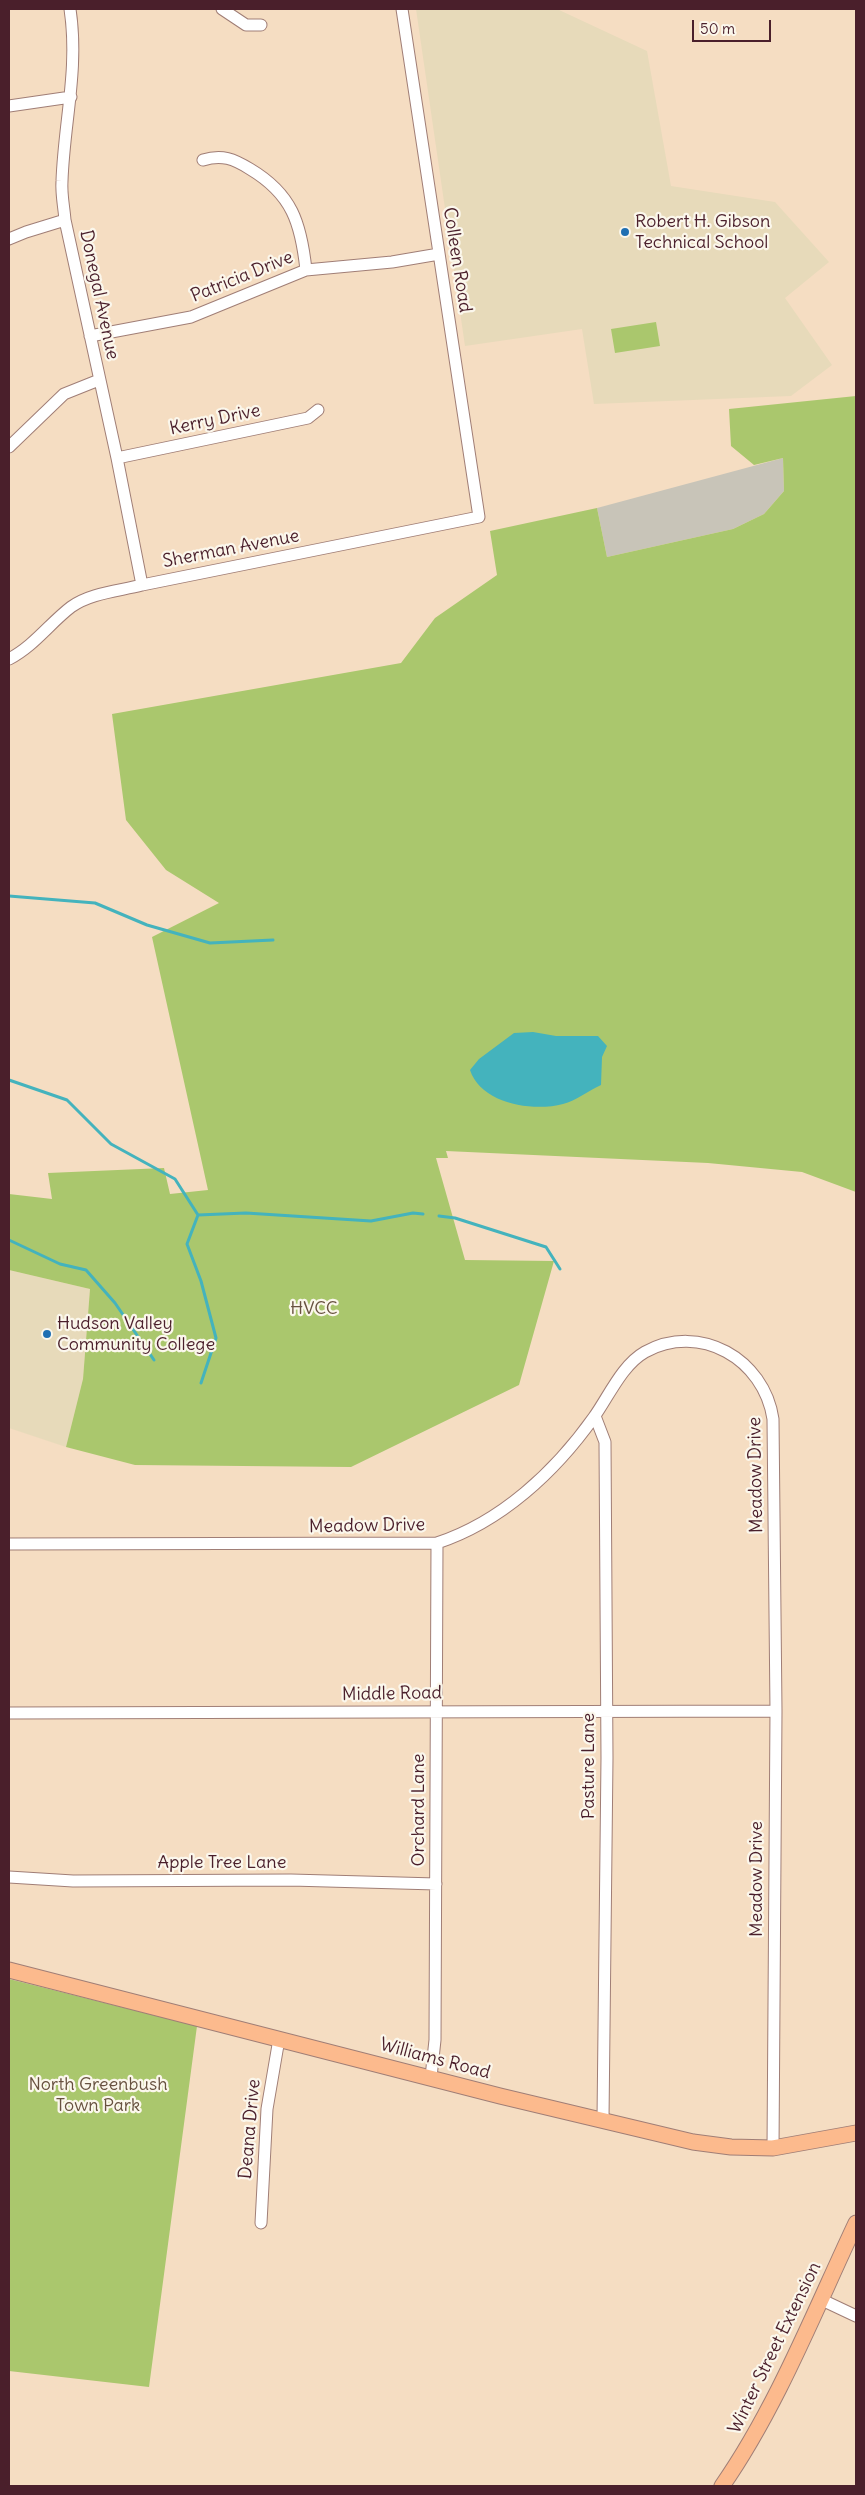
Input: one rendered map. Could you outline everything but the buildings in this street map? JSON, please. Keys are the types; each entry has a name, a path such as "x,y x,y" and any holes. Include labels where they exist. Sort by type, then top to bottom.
{"main road":[{"name":"Williams Road","path":"9,1970 500,2096 603,2119 693,2142 732,2147 773,2148 856,2133"},
{"name":"Winter Street Extension","path":"722,2486 759,2426 856,2222"}],"street":[{"name":"Donegal Avenue","path":"70,9 74,51 72,97 62,183 65,220 117,458 142,585"},
{"path":"222,9 246,25 261,25"},
{"name":"Colleen Road","path":"402,9 479,517"},
{"path":"9,106 72,97"},
{"path":"203,160 222,156 234,159 278,188 298,225 306,270"},
{"path":"9,239 65,220"},
{"name":"Patricia Drive","path":"90,336 191,317 306,270 392,262 438,254"},
{"path":"9,448 64,394 99,380"},
{"name":"Kerry Drive","path":"117,458 308,418 318,410"},
{"name":"Sherman Avenue","path":"9,659 32,644 72,606 88,598 142,585 479,517"},
{"name":"Meadow Drive","path":"9,1544 437,1543 457,1536 494,1517 562,1458 595,1416 633,1361 645,1352 679,1342 695,1340 722,1348 750,1368 761,1384 772,1406 774,1419 776,1711 773,2148"},
{"name":"Pasture Lane","path":"595,1416 605,1442 607,1712 603,2119"},
{"name":"Orchard Lane","path":"431,2077 436,2040 437,1543"},
{"name":"Middle Road","path":"9,1713 776,1711"},
{"name":"Apple Tree Lane","path":"9,1877 73,1881 292,1880 436,1884"},
{"name":"Deana Drive","path":"260,2224 266,2109 279,2039"},
{"path":"820,2299 856,2316"}],"shaded area":[{"name":"Robert H. Gibson Technical School","path":"416,9 557,9 647,51 671,186 775,202 829,262 785,298 832,365 791,396 594,404 582,329 465,346"},
{"path":"783,458 784,491 764,514 733,529 607,557 597,508"},
{"name":"Hudson Valley Community College","path":"9,1270 90,1289 83,1379 66,1447 9,1428"}],"green space":[{"path":"656,322 660,346 615,353 611,329"},
{"name":"HVCC","path":"856,396 856,1192 802,1172 708,1163 446,1151 448,1158 436,1158 465,1260 554,1261 519,1385 351,1467 135,1465 66,1447 83,1379 90,1289 9,1270 9,1194 52,1199 48,1173 164,1168 170,1194 208,1190 152,937 219,903 166,870 126,820 112,714 401,663 435,618 497,575 490,531 597,508 607,557 733,529 764,514 784,491 783,458 754,465 731,446 729,409"},
{"name":"North Greenbush Town Park","path":"9,1979 197,2026 149,2387 9,2371"}],"water":[{"path":"533,1032 556,1036 598,1036 607,1046 602,1057 601,1085 568,1103 537,1107 509,1103 485,1091 476,1082 470,1070 479,1059 514,1033"}],"waterway":[{"path":"9,896 95,903 147,925 210,943 273,940"},
{"path":"9,1080 67,1100 111,1144 175,1179 198,1215 246,1213 371,1221 413,1213 423,1214"},
{"path":"198,1215 187,1244 201,1281 216,1338 201,1383"},
{"path":"439,1216 455,1218 546,1247 560,1269"},
{"path":"9,1240 60,1264 86,1270 115,1303 154,1360"}],"place":[{"name":"Robert H. Gibson Technical School","path":"625,232"},
{"name":"Hudson Valley Community College","path":"47,1334"}]}
